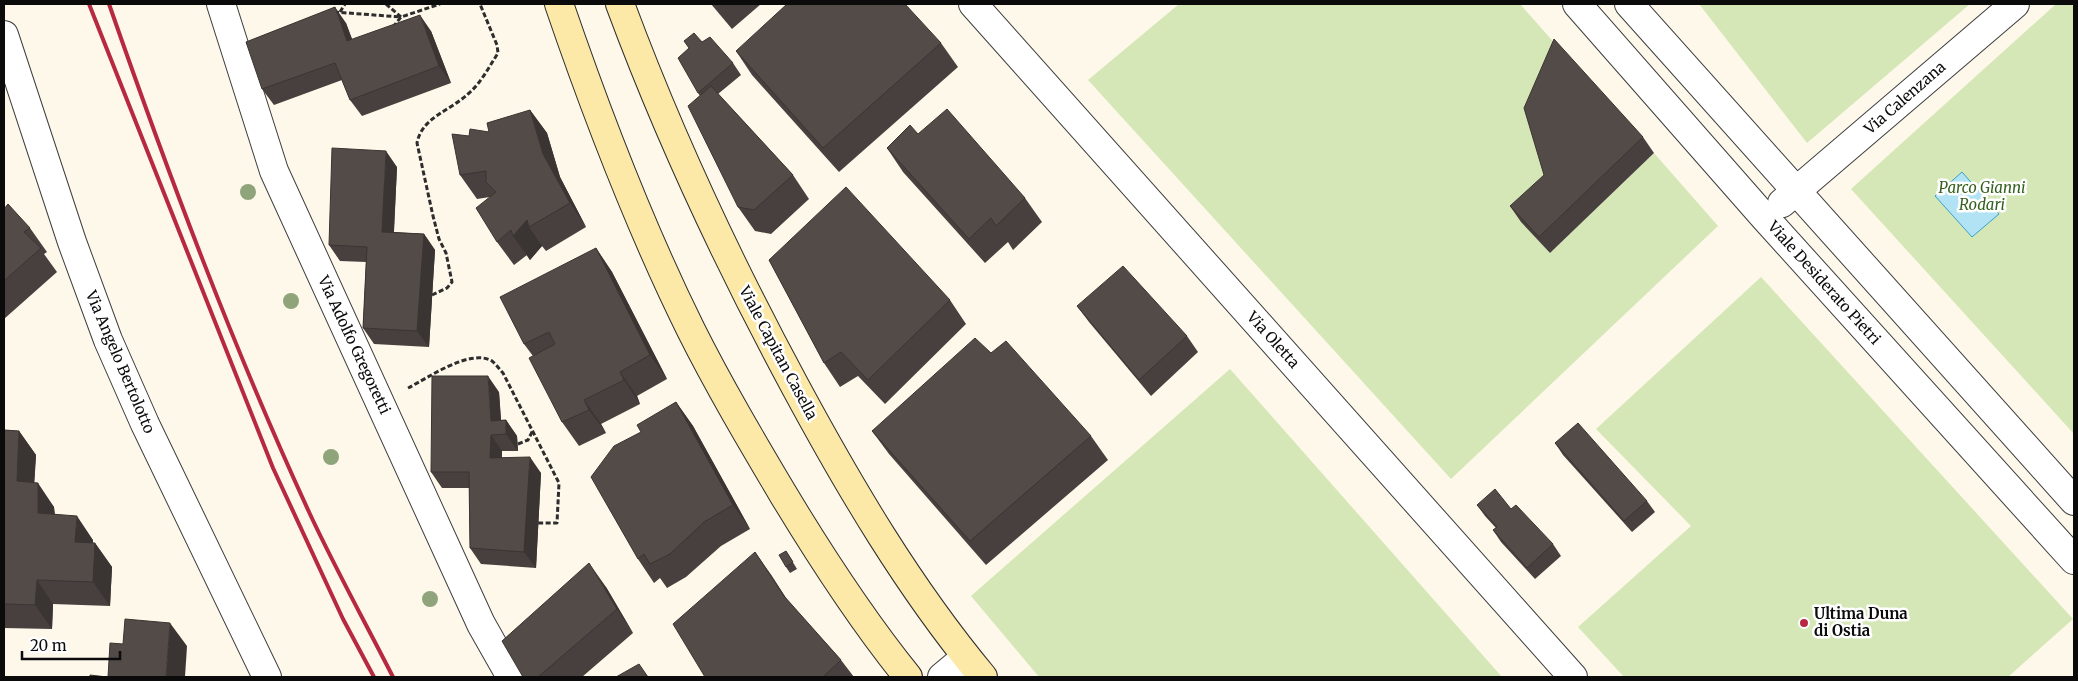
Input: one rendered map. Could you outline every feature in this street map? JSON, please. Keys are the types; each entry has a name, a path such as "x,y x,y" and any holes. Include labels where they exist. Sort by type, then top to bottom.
{"street":[{"name":"Via Adolfo Gregoretti","path":"221,4 274,171 481,624 511,677"},
{"path":"559,4 608,138 646,232 711,368 804,529 859,613 908,677"},
{"name":"Viale Capitan Casella","path":"620,4 661,110 692,181 734,271 778,354 869,516 916,589 983,677"},
{"name":"Via Oletta","path":"973,4 1573,677"},
{"name":"Viale Desiderato Pietri","path":"1576,4 1765,218 2074,560"},
{"path":"1629,4 1795,192 2074,501"},
{"name":"Via Calenzana","path":"1765,218 2014,4"},
{"name":"Via Angelo Bertolotto","path":"4,35 72,242 108,340 145,424 267,677"},
{"path":"942,677 966,657"}],"path":[{"path":"339,12 345,4"},
{"path":"386,4 401,17"},
{"path":"330,13 339,12 401,17 440,4"},
{"path":"432,295 447,288 452,282 446,253 439,239 433,216 417,143 419,133 425,124 468,95 498,53 497,45 480,4"},
{"path":"390,34 401,17"},
{"path":"405,390 467,358 479,357 492,361 503,373 559,483 557,523 538,523"},
{"path":"518,444 528,440 533,430"}],"green space":[{"path":"1179,4 1520,4 1565,55 1555,192 1525,226 1550,253 1654,153 1718,226 1451,479 1088,80"},
{"path":"1699,4 1970,4 1807,143"},
{"name":"Parco Gianni Rodari","path":"2056,4 2074,4 2074,434 1851,189"},
{"path":"1761,277 2073,619 2008,677 1624,677 1578,627 1691,526 1596,429"},
{"path":"1230,369 1502,677 1039,677 971,596"}],"water":[{"path":"1962,172 1999,214 1972,237 1935,196"}],"building":[{"path":"787,4 905,4 941,43 823,148 736,51"},
{"path":"335,7 347,41 420,15 439,66 350,100 335,63 262,89 246,42"},
{"path":"694,33 702,42 710,37 733,63 698,93 678,58 689,48 684,41"},
{"path":"1554,39 1643,137 1539,237 1510,206 1544,175 1524,108"},
{"path":"711,86 793,175 754,210 738,207 688,106"},
{"path":"947,109 1025,198 996,226 991,218 969,239 887,148 910,125 918,134"},
{"path":"530,110 543,154 570,203 529,227 527,220 513,236 511,230 497,242 476,208 496,192 486,182 486,171 460,175 452,134 469,136 470,129 489,132 487,123"},
{"path":"332,148 386,151 382,232 424,234 417,331 363,328 367,247 329,245"},
{"path":"846,187 950,300 868,380 841,352 824,363 769,260"},
{"path":"8,204 30,228 24,232 41,248 4,281 4,209"},
{"path":"596,248 650,355 620,372 624,380 584,400 589,410 562,422 529,358 555,344 549,332 524,344 500,297"},
{"path":"1123,266 1187,336 1139,380 1077,306"},
{"path":"975,338 991,353 1006,341 1091,436 970,541 872,431"},
{"path":"432,376 488,376 491,421 506,420 506,434 491,435 490,458 530,457 524,552 470,548 469,472 431,472"},
{"path":"676,402 733,505 704,522 670,554 650,564 644,554 638,559 591,477 614,446 641,432 637,425"},
{"path":"1578,423 1647,501 1624,521 1555,443"},
{"path":"4,430 19,431 17,481 38,483 38,513 77,516 75,542 95,543 93,582 37,580 35,605 4,604"},
{"path":"1495,489 1511,509 1516,505 1553,544 1527,568 1493,530 1497,527 1477,505"},
{"path":"786,551 793,562 786,567 779,555"},
{"path":"755,552 784,596 841,660 823,677 705,677 673,624"},
{"path":"589,563 617,609 538,677 523,677 502,641"},
{"path":"125,619 170,623 166,677 108,677 110,643 123,644"},
{"path":"639,664 648,677 616,677"},
{"path":"90,675 107,677 90,677"}],"railway":[{"path":"89,4 273,468 343,619 374,677"},
{"path":"109,4 203,261 254,387 319,533 393,677"}],"place":[{"name":"Ultima Duna di Ostia","path":"1804,623"}]}
